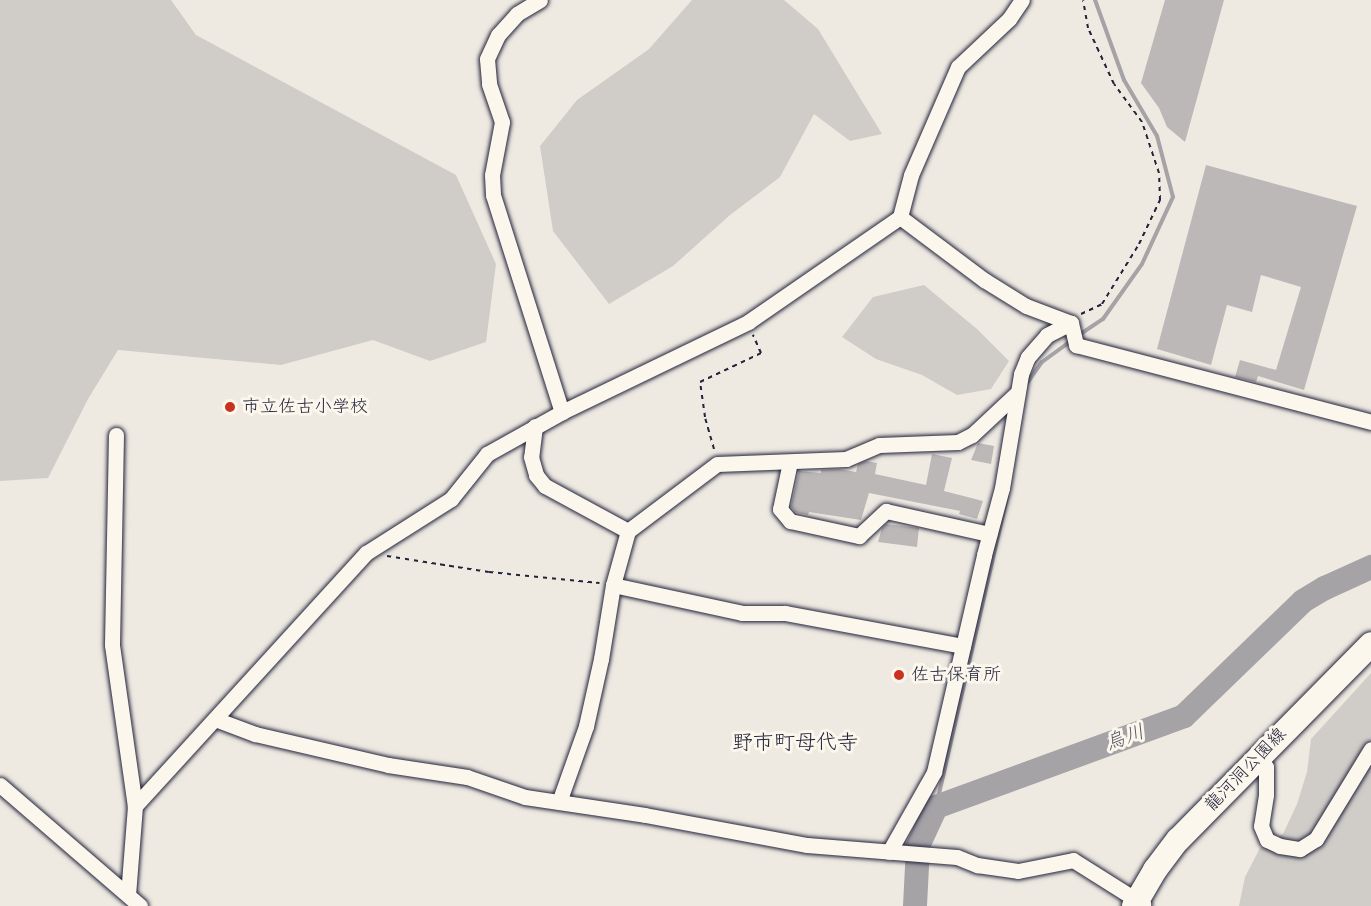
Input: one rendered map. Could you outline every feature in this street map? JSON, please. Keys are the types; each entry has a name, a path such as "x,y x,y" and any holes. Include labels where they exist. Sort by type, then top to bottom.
{"main road":[{"name":"龍河洞公園線","path":"1138,904 1178,840 1258,756 1371,644"}],"street":[{"path":"540,0 517,14 498,35 487,59 489,84 502,122 492,175 493,195 562,412"},
{"path":"135,806 366,553 451,499 487,454 562,412 747,322 900,217 911,176 958,67 1009,19 1023,0"},
{"path":"900,217 984,280 1026,306 1070,322"},
{"path":"1070,322 1076,345 1371,422"},
{"path":"893,852 934,772 989,534 1002,488 1017,393 1028,357 1047,335 1070,322"},
{"path":"559,802 586,726 601,659 613,585 628,531 717,464 846,459 879,445 958,442 972,435 1017,393"},
{"path":"536,426 531,457 536,475 545,486 628,531"},
{"path":"116,435 112,645 135,806 128,888"},
{"path":"790,462 780,509 790,521 860,536 886,511 989,534"},
{"path":"613,585 742,613 785,613 963,646"},
{"path":"215,719 266,736 388,765 467,777 525,797 807,845 957,857 977,865 1018,871 1073,860 1138,904"},
{"path":"1258,756 1266,767 1266,795 1261,826 1267,840 1280,846 1300,849 1316,839 1371,748"},
{"path":"0,785 128,888 140,906"}],"path":[{"path":"1070,322 1101,304 1140,244 1160,200 1159,173 1142,122 1114,84 1088,28 1083,0"},
{"path":"717,464 705,417 700,382 761,353 747,322"},
{"path":"366,553 489,572 613,585"}],"shaded area":[{"path":"0,0 171,0 196,35 456,175 496,264 486,342 430,361 373,340 281,365 118,350 88,399 48,478 0,481"},
{"path":"692,0 784,0 818,29 882,134 850,141 814,114 780,177 730,215 673,266 609,304 553,231 540,146 577,100 649,49"},
{"path":"924,285 977,329 1009,361 991,389 957,395 922,375 876,359 842,337 873,297"},
{"path":"1371,673 1371,906 1239,906 1245,877 1260,848 1283,834 1297,804 1307,772 1311,739"}],"building":[{"path":"1165,0 1224,0 1185,142 1167,127 1159,108 1141,83"},
{"path":"1206,165 1357,206 1304,390 1258,376 1256,382 1235,377 1240,360 1276,370 1301,287 1261,275 1252,312 1227,305 1211,365 1157,349"},
{"path":"978,443 994,446 991,464 971,460"},
{"path":"932,454 952,458 944,491 983,501 977,519 959,514 960,511 869,493 861,520 809,512 808,515 795,512 791,506 799,471 821,473 821,470 838,469 856,472 858,464 866,461 877,463 875,474 926,485"},
{"path":"886,524 919,528 917,547 878,542 882,528"}],"waterway":[{"path":"1079,335 1103,319 1142,264 1173,197 1157,136 1124,80 1095,0"},
{"path":"1025,386 1042,362 1071,341"},
{"path":"936,807 1007,496"},
{"name":"烏川","path":"915,906 918,846 936,807 1184,716 1303,601 1371,567"}],"place":[{"name":"市立佐古小学校","path":"230,407"},
{"name":"佐古保育所","path":"899,675"}],"district":[{"name":"野市町母代寺","path":"795,743"}]}
